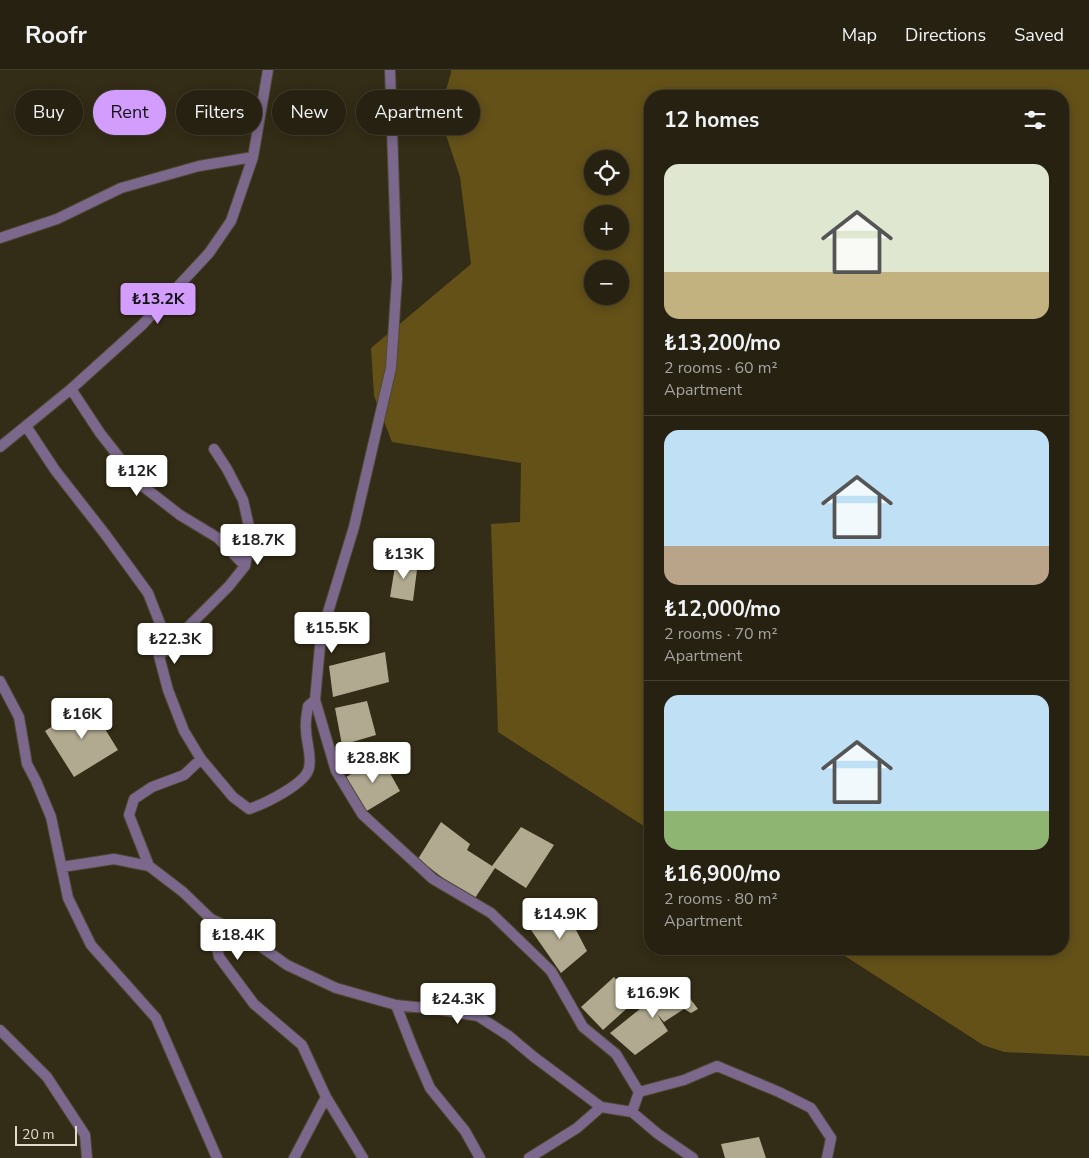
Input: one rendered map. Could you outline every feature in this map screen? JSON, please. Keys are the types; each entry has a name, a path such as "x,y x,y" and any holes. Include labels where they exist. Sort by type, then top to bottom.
{"street":[{"path":"0,447 72,389 142,325 209,252 231,221 253,157 268,70"},
{"path":"390,70 397,278 391,368 354,527 321,635 315,700 336,770 362,814 433,879 491,913 551,971 583,1027 616,1054 639,1092"},
{"path":"0,238 57,219 121,188 199,166 253,157"},
{"path":"72,389 100,433 140,484 180,514 218,538 245,566"},
{"path":"26,426 55,470 148,593 161,626 159,656 168,690 184,731 201,759 233,797 249,809 262,805 298,783 309,770 310,757 306,729 308,706 315,700"},
{"path":"159,656 229,586 245,566 251,535 243,500 214,449"},
{"path":"0,682 19,717 27,764 51,817 68,898 92,945 156,1018 217,1158"},
{"path":"149,866 129,816 134,799 152,786 184,775 201,759"},
{"path":"62,868 114,859 149,866 183,892 211,919 242,933 287,965 336,988 396,1005 478,1016 509,1036 601,1107 632,1112 658,1134 693,1158"},
{"path":"211,919 219,957 254,1004 302,1045 326,1097 363,1158"},
{"path":"396,1005 430,1088 464,1132 480,1158"},
{"path":"0,1030 47,1077 85,1135 87,1158"},
{"path":"639,1092 684,1080 717,1066 779,1092 811,1108 831,1138 827,1158"},
{"path":"632,1112 639,1092"},
{"path":"294,1158 326,1097"},
{"path":"529,1158 577,1128 601,1107"}],"shaded area":[{"path":"451,70 1089,70 1089,1056 1004,1052 983,1045 843,955 1069,955 1069,90 644,90 644,826 498,732 491,524 520,522 521,463 392,442 374,396 371,348 471,264 460,177 446,135 480,135 480,90 446,90"}],"building":[{"path":"396,560 418,562 413,601 390,597"},
{"path":"385,652 389,682 333,697 329,666"},
{"path":"367,701 376,735 342,745 335,708"},
{"path":"89,703 118,750 74,777 45,731"},
{"path":"381,757 400,791 365,812 346,777"},
{"path":"441,822 470,844 467,850 492,866 521,827 554,845 526,888 495,868 473,901 418,859"},
{"path":"565,909 587,951 561,973 531,930"},
{"path":"614,977 634,1002 603,1030 581,1007"},
{"path":"676,980 698,1009 691,1013 684,1009 664,1022 657,1014 668,1031 635,1055 610,1033"},
{"path":"759,1137 766,1158 725,1158 721,1144"}]}
